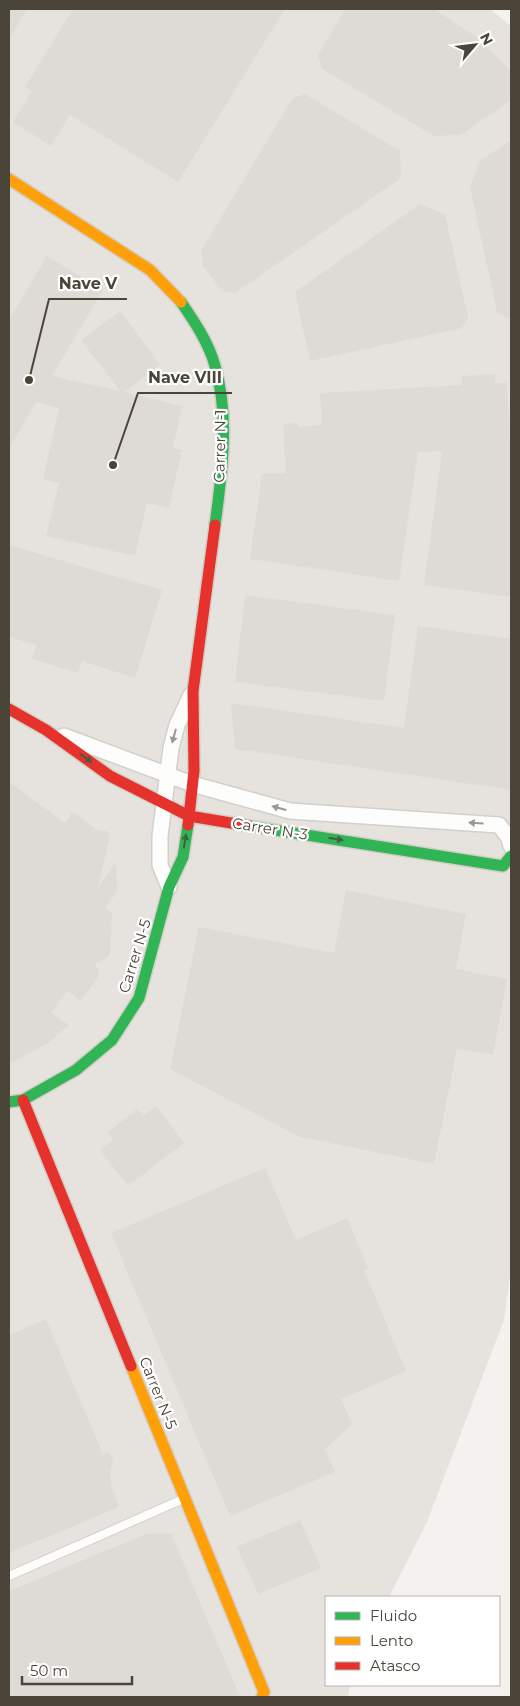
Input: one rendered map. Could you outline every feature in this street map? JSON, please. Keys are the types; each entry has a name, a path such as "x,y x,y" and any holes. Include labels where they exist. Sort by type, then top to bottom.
{"street":[{"name":"Carrer N-1","path":"9,179 150,270 178,296 197,326 215,365 223,412 221,479 193,691 195,725 189,816 183,857 169,886"},
{"name":"Carrer N-1","path":"169,886 160,865 160,836 167,774 177,725 193,691"},
{"name":"Carrer N-3","path":"9,709 46,730 110,776 189,816 503,866 511,856"},
{"name":"Carrer N-3","path":"46,730 192,784 290,811 499,824 509,838 511,846"},
{"name":"Carrer N-5","path":"9,1102 23,1100 76,1070 112,1040 139,998 169,886"},
{"name":"Carrer N-5","path":"23,1100 264,1692 262,1697"}],"lane":[{"path":"9,1576 185,1499"}],"shaded area":[{"path":"9,9 490,9 511,26 511,1269 504,1320 427,1522 390,1596 325,1596 325,1686 350,1686 348,1697 9,1697"}],"building":[{"path":"9,9 27,9 9,39"},
{"path":"73,9 285,9 178,182 70,115 51,146 13,122 32,91 25,87"},
{"path":"345,9 434,9 478,38 511,71 511,100 461,135 434,136 322,69 318,55"},
{"path":"305,94 400,151 401,178 235,293 222,291 203,266 201,251 293,98"},
{"path":"511,140 511,320 497,312 470,187 480,161"},
{"path":"420,204 445,214 468,317 462,328 310,361 295,292"},
{"path":"47,256 103,290 52,376 120,391 81,340 120,311 160,365 124,392 182,406 173,448 182,450 169,508 147,503 135,556 46,536 59,483 43,479 59,408 36,402 9,449 9,320"},
{"path":"495,374 495,383 507,383 511,460 511,597 424,585 442,451 418,452 399,581 250,559 262,474 286,473 283,424 298,423 298,427 322,425 320,393 462,385 462,376"},
{"path":"9,545 162,590 135,678 82,661 78,673 32,659 36,645 9,637"},
{"path":"245,595 395,615 384,701 235,682"},
{"path":"418,626 511,639 511,790 235,749 231,703 404,728"},
{"path":"9,782 65,823 72,812 99,831 107,831 110,836 98,888 116,862 117,892 105,908 112,913 110,953 108,957 94,965 99,969 97,972 100,974 81,1001 67,991 51,1013 69,1025 48,1043 9,1064"},
{"path":"346,890 466,914 456,969 507,979 493,1055 457,1049 434,1164 300,1137 170,1069 199,927 334,953"},
{"path":"156,1106 184,1143 128,1186 100,1150 113,1140 108,1132 137,1109 143,1116"},
{"path":"265,1168 296,1240 347,1218 368,1268 364,1270 406,1371 341,1399 352,1424 325,1449 335,1472 230,1516 111,1233"},
{"path":"46,1319 103,1455 109,1452 113,1461 110,1472 111,1485 119,1507 9,1553 9,1335"},
{"path":"300,1520 321,1568 258,1594 237,1547"},
{"path":"171,1533 240,1697 9,1697 9,1591 146,1534"}],"traffic: fast":[{"path":"181,302 209,349 220,385 223,445 215,525"},
{"path":"9,1102 23,1100 76,1070 112,1040 139,998 169,887 183,857 188,825"},
{"path":"249,826 503,866 511,856"}],"traffic: slow":[{"path":"9,179 150,270 181,302"},
{"path":"131,1366 264,1692 262,1697"}],"traffic: jam":[{"path":"188,825 194,771 193,691 215,525"},
{"path":"9,709 46,730 110,776 189,816 249,826"},
{"path":"23,1100 131,1366"}],"place":[{"name":"Nave V","path":"29,380"},
{"name":"Nave VIII","path":"113,465"}]}
